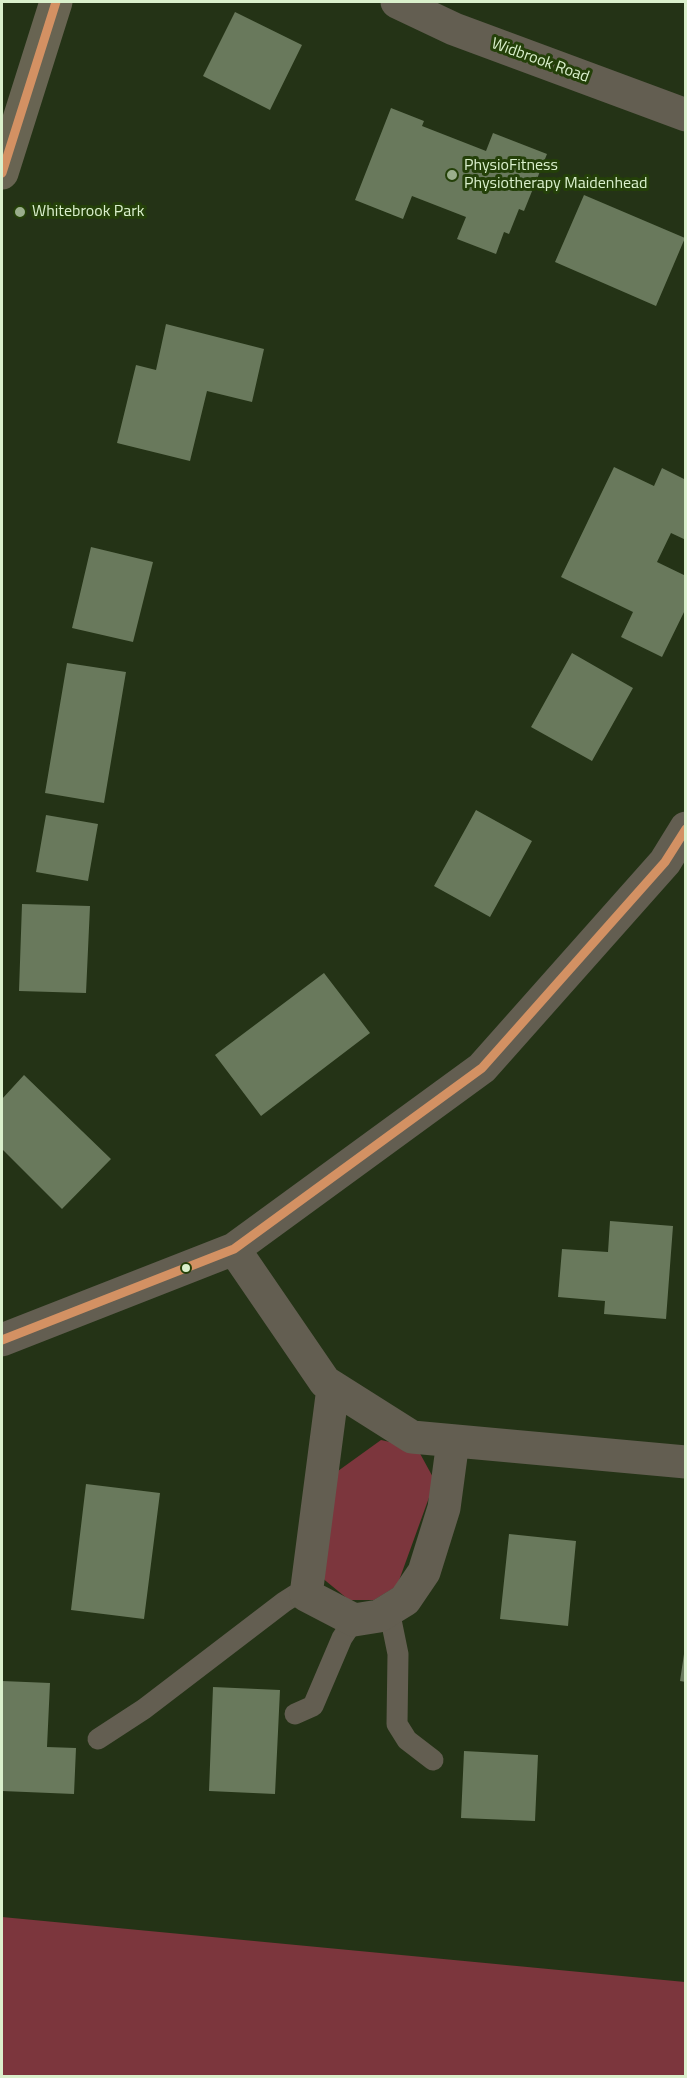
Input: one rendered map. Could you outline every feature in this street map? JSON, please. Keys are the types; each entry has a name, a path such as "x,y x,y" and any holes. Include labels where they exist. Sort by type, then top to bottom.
{"main road":[{"path":"2,173 56,2"}],"street":[{"name":"Widbrook Road","path":"397,2 454,30 686,115"},
{"path":"2,1340 234,1250 482,1068 664,862 686,828"},
{"path":"234,1250 325,1382 412,1437 686,1462"},
{"path":"333,1388 306,1595 354,1620 379,1616 405,1600 424,1572 444,1508 453,1441"}],"lane":[{"path":"98,1739 144,1709 284,1602 295,1595 306,1595"},
{"path":"388,1610 398,1654 397,1724 407,1740 433,1760"},
{"path":"295,1714 313,1706 342,1638 354,1620"}],"shaded area":[{"path":"381,1440 417,1448 435,1481 397,1586 374,1600 349,1600 321,1577 331,1476"},
{"path":"2,1917 685,1982 685,2076 2,2076"}],"building":[{"path":"235,12 302,45 270,110 203,76"},
{"name":"PhysioFitness Physiotherapy Maidenhead","path":"391,108 424,121 422,126 486,151 493,133 547,154 524,211 519,209 509,234 504,232 496,254 457,239 466,217 412,196 403,219 355,200"},
{"path":"584,195 685,238 656,306 555,262"},
{"path":"166,324 264,349 252,402 207,391 190,461 117,443 136,365 156,370"},
{"path":"614,467 654,486 662,468 686,480 686,540 671,533 657,562 686,576 686,608 662,657 621,637 633,612 561,577"},
{"path":"91,547 153,562 133,642 72,628"},
{"path":"572,653 633,688 592,761 531,727"},
{"path":"67,663 126,672 104,803 45,793"},
{"path":"476,810 532,841 490,917 434,886"},
{"path":"46,815 98,824 88,881 36,872"},
{"path":"22,904 90,906 86,993 19,991"},
{"path":"324,973 370,1033 261,1116 215,1055"},
{"path":"24,1075 111,1159 62,1209 2,1149 2,1099"},
{"path":"610,1221 673,1226 666,1319 604,1314 605,1301 558,1297 562,1249 608,1252"},
{"path":"86,1484 160,1493 144,1619 71,1610"},
{"path":"509,1534 576,1541 568,1626 500,1619"},
{"path":"684,1654 686,1655 686,1682 680,1681"},
{"path":"2,1681 50,1683 47,1747 76,1748 74,1794 2,1791"},
{"path":"213,1687 280,1690 275,1794 209,1791"},
{"path":"464,1751 538,1755 535,1821 461,1818"}],"transit line":[{"path":"2,173 56,2"},
{"path":"2,1340 234,1249 482,1068 665,862 686,829"}],"place":[{"name":"PhysioFitness Physiotherapy Maidenhead","path":"452,175"},
{"name":"Whitebrook Park","path":"20,212"}]}
